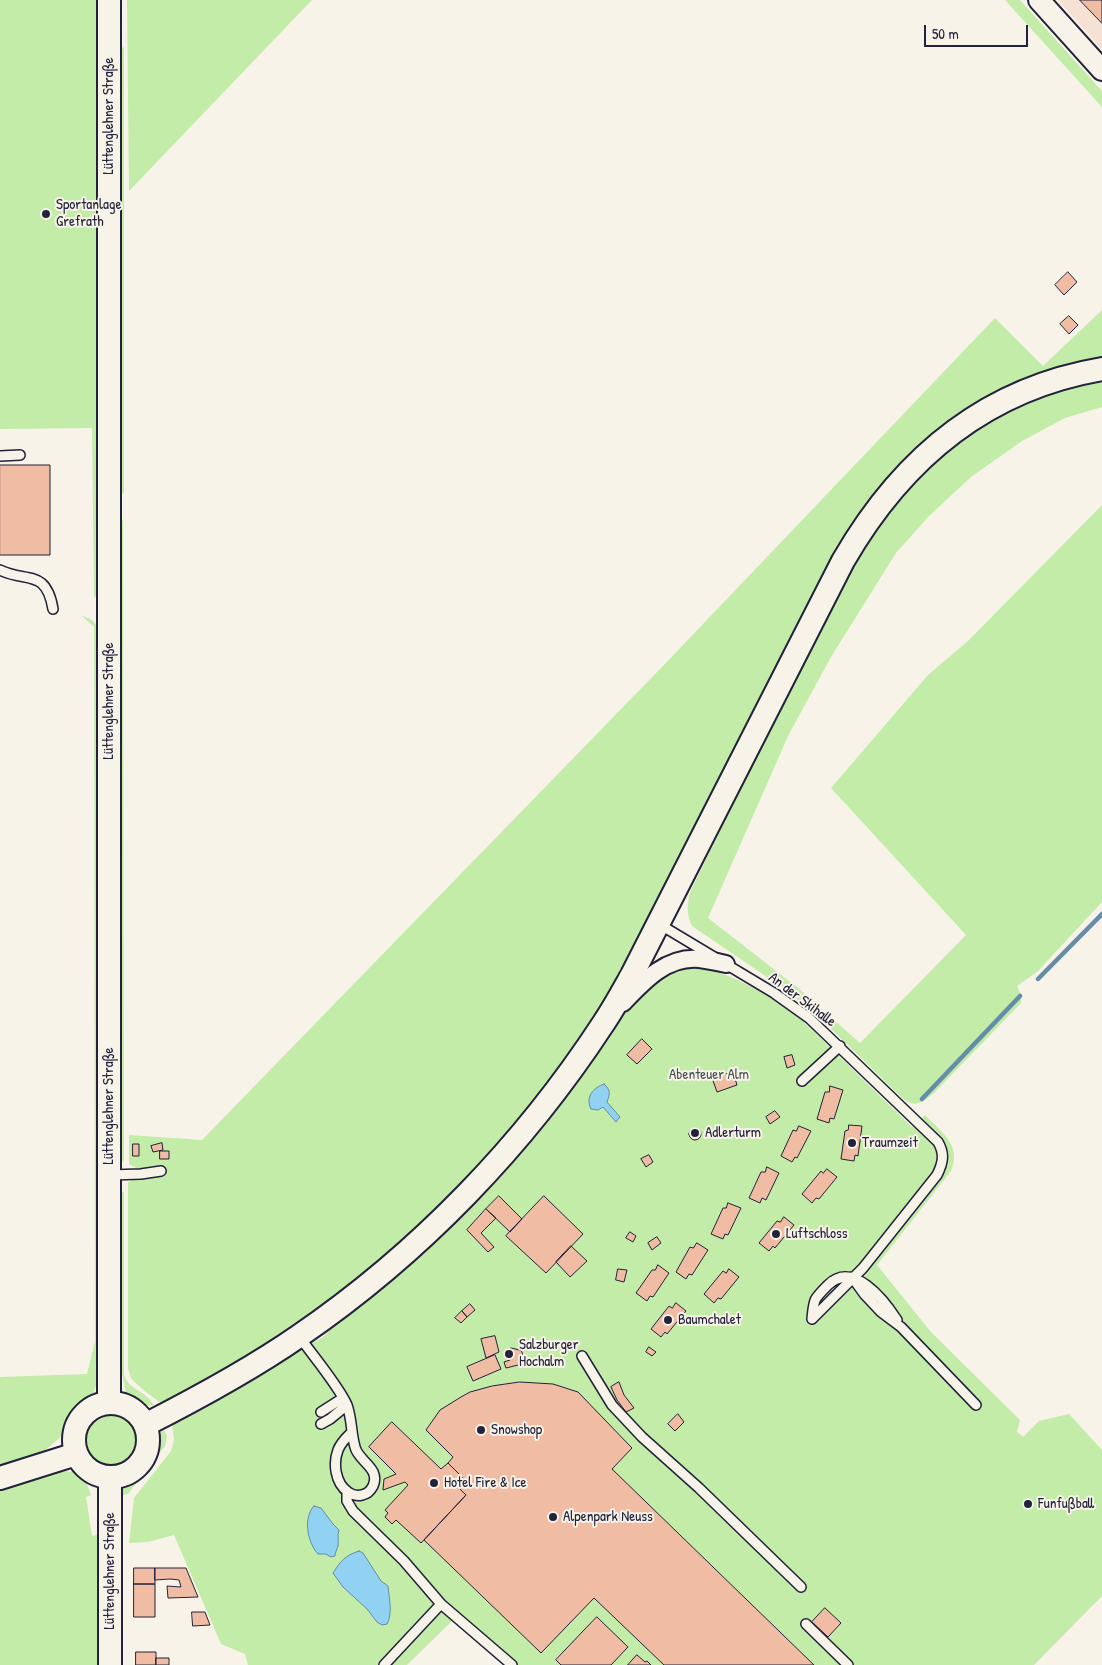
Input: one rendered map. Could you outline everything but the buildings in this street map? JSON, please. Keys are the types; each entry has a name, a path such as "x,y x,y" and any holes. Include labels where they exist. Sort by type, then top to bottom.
{"main road":[{"name":"Lüttenglehner Straße","path":"109,0 109,1403"},
{"path":"145,1425 234,1377 299,1336 372,1281 451,1210 494,1166 527,1128 604,1023 659,924 843,561 868,520 884,499 904,475 932,448 983,412 1004,400 1032,388 1065,377 1102,369"},
{"path":"109,1403 124,1405 138,1414 145,1425 149,1439 146,1454 138,1466 126,1475 110,1478 96,1475 90,1471 76,1454 74,1439 80,1419 96,1406 109,1403"},
{"path":"0,1478 76,1454"},
{"name":"Lüttenglehner Straße","path":"110,1478 110,1665"}],"street":[{"path":"1039,0 1102,70"},
{"path":"604,1023 643,982 655,972 669,965 683,960 698,959 726,964"}],"lane":[{"path":"0,456 20,455"},
{"path":"0,570 29,577 43,584 50,594 53,609"},
{"name":"An der Skihalle","path":"659,924 774,993 809,1018 914,1118 942,1148 944,1156 937,1175 869,1260 812,1319"},
{"path":"802,1081 840,1046"},
{"path":"110,1174 141,1174 161,1171"},
{"path":"852,1277 871,1289 887,1305 901,1327 976,1405"},
{"path":"299,1336 345,1402 352,1432 355,1449 372,1468 375,1475 374,1484 370,1491 364,1494 353,1495 347,1492 338,1479 336,1461 338,1449 352,1432"},
{"path":"582,1356 612,1405 642,1437 699,1488 801,1587"},
{"path":"321,1412 345,1402"},
{"path":"321,1424 330,1419 345,1402"},
{"path":"347,1492 347,1501 353,1511 404,1561 441,1604 512,1665"},
{"path":"384,1665 441,1604"},
{"path":"806,1624 848,1665"}],"shaded area":[{"path":"1058,0 1102,0 1102,49"}],"green space":[{"name":"Sportanlage Grefrath","path":"0,0 101,0 102,590 94,598 92,428 0,429"},
{"path":"127,0 312,0 129,191"},
{"path":"1005,0 1020,0 1102,91 1102,107"},
{"path":"124,47 124,494 117,487 117,50"},
{"path":"1102,310 1102,357 1046,372 930,439 716,788 607,997 585,1034 558,1073 459,1190 403,1240 342,1290 248,1355 207,1380 161,1403 136,1383 128,1369 128,1182 141,1176 142,1171 129,1164 129,1135 202,1140 661,668 995,318 1043,366"},
{"path":"1102,382 1102,407 1065,418 1022,441 971,477 929,516 896,553 831,657 789,734 708,918 798,988 860,1043 966,935 831,788 928,675 968,641 1102,505 1102,902 1037,972 1017,986 1021,995 1021,1003 934,1093 922,1102 910,1103 901,1097 817,1015 786,990 692,926 688,912 691,890 733,805 765,734 869,533 915,476 967,433 1024,402 1067,389"},
{"path":"123,520 124,1163 117,1154 117,528"},
{"path":"81,615 92,620 99,628 101,1342 96,1386 91,1398 78,1407 68,1420 64,1434 43,1452 0,1467 0,1377 87,1374 95,1341 94,627"},
{"name":"Alpenpark Neuss","path":"693,966 724,974 766,995 805,1023 912,1127 925,1115 949,1140 954,1154 951,1171 877,1265 931,1332 1020,1420 1017,1432 1023,1437 1039,1421 1069,1414 1102,1450 1102,1596 1034,1665 504,1665 452,1621 407,1665 388,1665 393,1649 378,1665 248,1665 245,1654 221,1644 174,1535 148,1542 129,1543 134,1498 171,1451 174,1440 172,1425 323,1337 337,1323 410,1265 441,1235 610,1029 655,981 669,971"},
{"path":"124,1191 124,1375 130,1384 151,1400 154,1405 138,1404 126,1393 117,1349 117,1198"},
{"path":"104,1410 116,1410 131,1418 139,1433 139,1445 131,1460 116,1468 104,1468 89,1460 81,1445 81,1433 89,1418"},
{"path":"164,1430 167,1436 165,1446 128,1494 121,1495 125,1483 146,1465 157,1437"},
{"path":"60,1471 73,1472 81,1476 87,1483 91,1495 86,1497 92,1536 97,1535 102,1558 102,1665 0,1665 0,1489"}],"water":[{"path":"604,1084 609,1092 607,1102 620,1117 616,1122 603,1107 598,1110 591,1109 589,1105 593,1091"},
{"path":"314,1506 321,1508 339,1530 335,1556 318,1554 311,1543 308,1530 308,1516"},
{"path":"359,1551 363,1553 381,1581 388,1586 390,1610 387,1624 382,1625 377,1622 367,1609 343,1587 333,1573 343,1559"}],"waterway":[{"path":"1038,979 1102,914"},
{"path":"922,1099 1020,996"}],"place":[{"name":"Sportanlage Grefrath","path":"46,214"},
{"name":"Adlerturm","path":"695,1133"},
{"name":"Traumzeit","path":"852,1143"},
{"name":"Luftschloss","path":"776,1234"},
{"name":"Baumchalet","path":"668,1320"},
{"name":"Salzburger Hochalm","path":"509,1354"},
{"name":"Snowshop","path":"481,1430"},
{"name":"Hotel Fire & Ice","path":"434,1483"},
{"name":"Funfußball","path":"1028,1504"},
{"name":"Alpenpark Neuss","path":"553,1517"}],"park label":[{"name":"Abenteuer Alm","path":"709,1075"}]}
